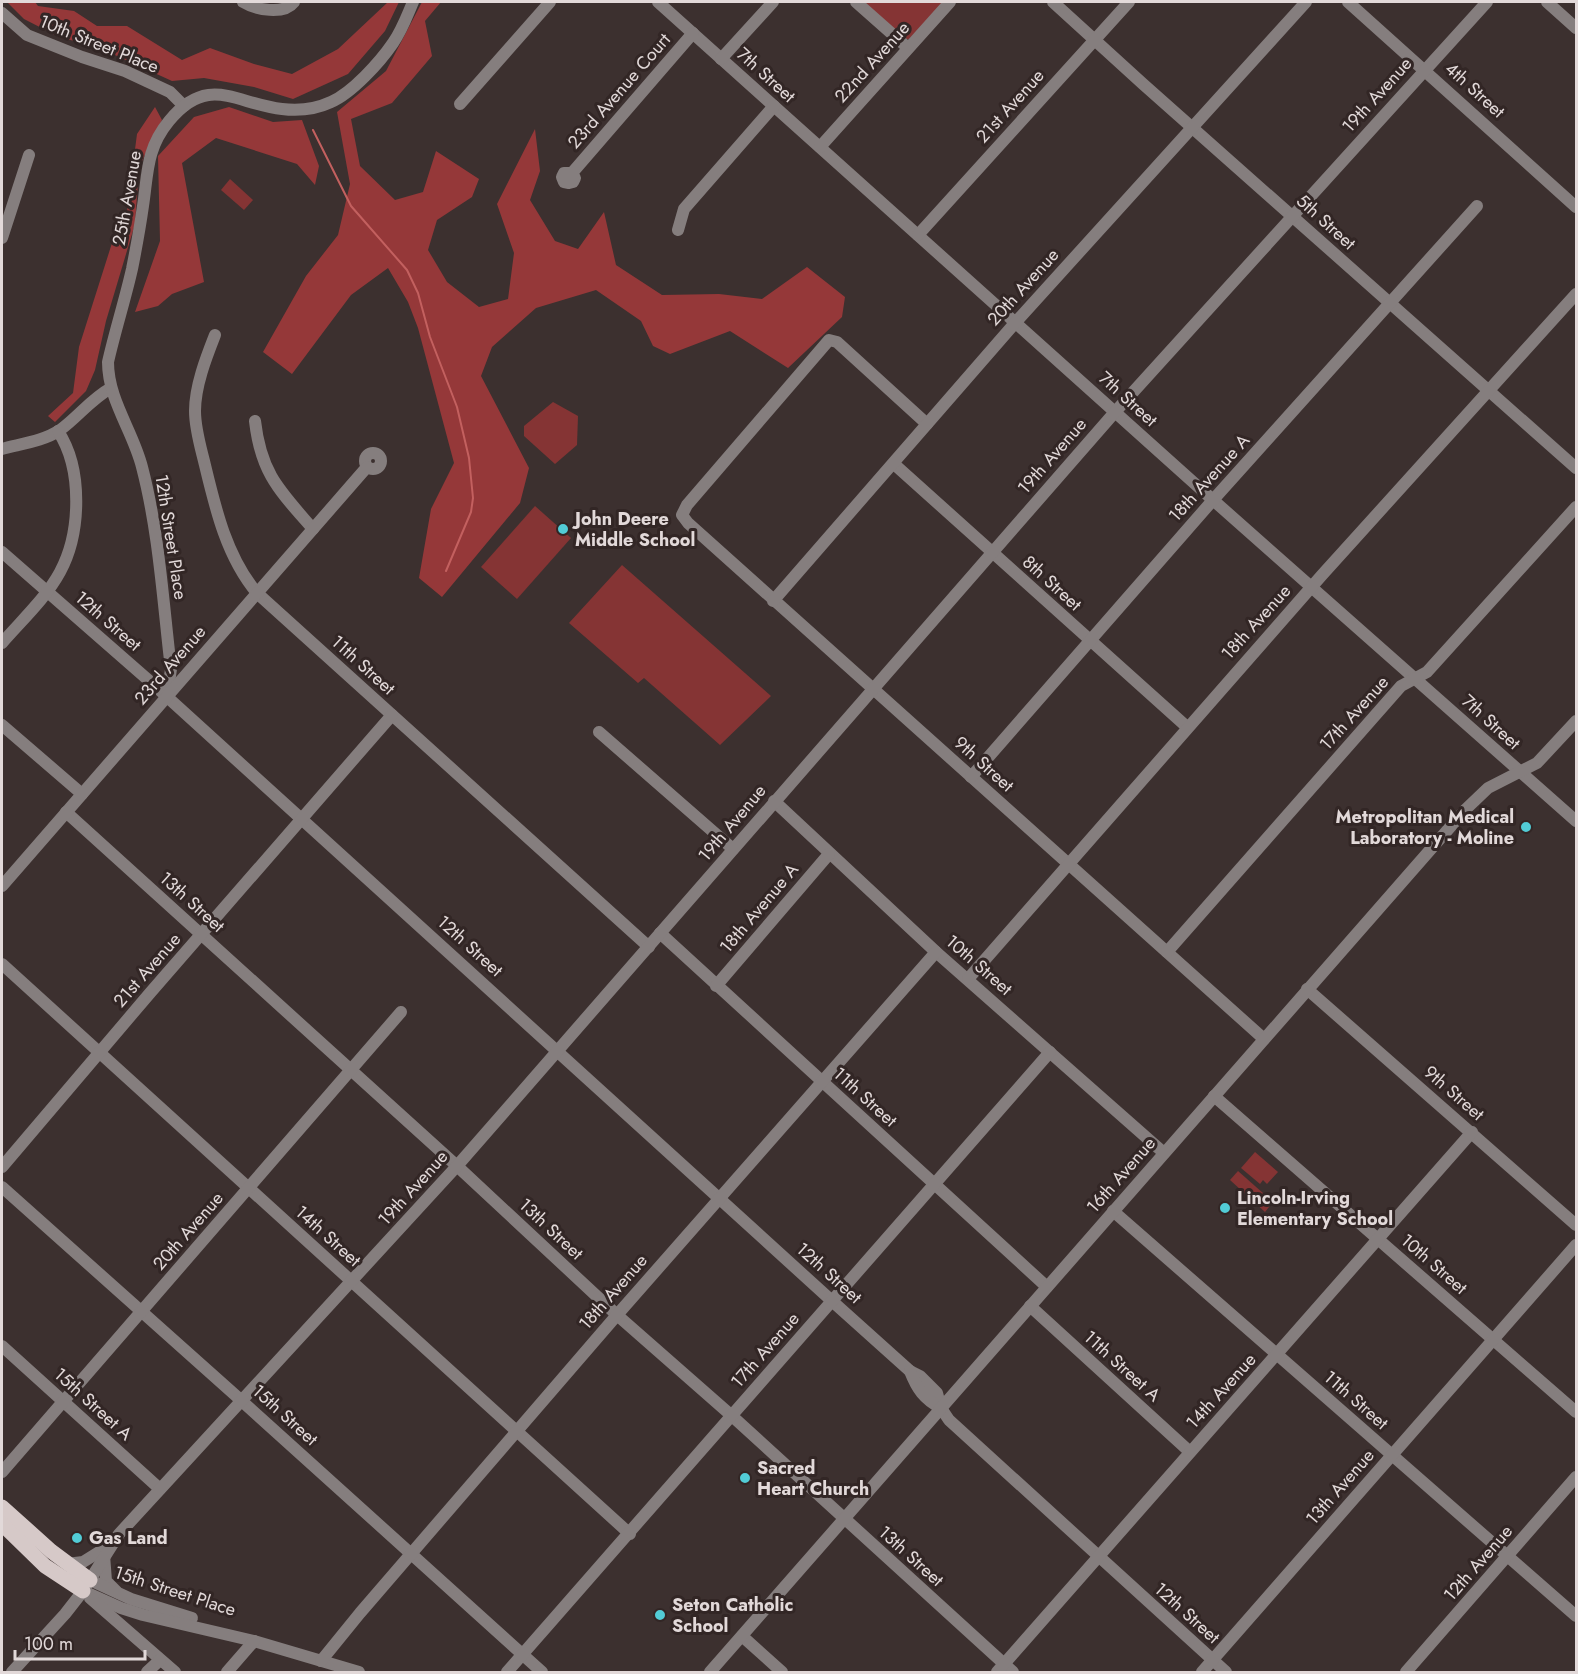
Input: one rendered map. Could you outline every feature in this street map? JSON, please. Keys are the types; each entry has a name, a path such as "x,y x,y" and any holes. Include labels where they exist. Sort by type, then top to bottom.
{"main road":[{"name":"15th Street Place","path":"2,1508 67,1564 87,1586"},
{"path":"2,1524 45,1566 67,1582 87,1586"}],"street":[{"path":"243,2 252,6 278,10 289,8 294,2"},
{"name":"25th Avenue","path":"111,388 108,362 133,261 143,206 147,162 169,120 184,106 213,93 223,93 281,109 310,109 331,102 347,93 393,43 405,23 412,2"},
{"path":"460,104 550,2"},
{"name":"7th Street","path":"658,2 1213,500 1576,821"},
{"path":"721,59 773,2"},
{"path":"856,2 908,48"},
{"name":"22nd Avenue","path":"820,147 950,2"},
{"name":"5th Street","path":"1053,2 1576,468"},
{"name":"21st Avenue","path":"918,235 1129,2"},
{"name":"20th Avenue","path":"773,601 1015,322 1306,2"},
{"name":"4th Street","path":"1348,2 1576,207"},
{"name":"19th Avenue","path":"12,1672 65,1614 87,1586 113,1542 457,1166 1115,412 1487,2"},
{"path":"1547,2 1576,28"},
{"name":"10th Street Place","path":"2,13 27,35 125,71 170,92 184,106"},
{"name":"23rd Avenue Court","path":"572,172 693,33"},
{"path":"678,230 684,209 774,106"},
{"path":"2,238 29,155"},
{"name":"18th Avenue A","path":"971,777 1213,500 1477,206"},
{"name":"18th Avenue","path":"968,979 1312,586 1576,294"},
{"name":"11th Street","path":"215,335 198,392 195,411 199,440 223,531 248,582 257,593 392,716 649,946"},
{"name":"9th Street","path":"927,424 837,342 829,340 687,504 682,514 688,523 773,601 1264,1039"},
{"path":"2,449 36,440 58,431 96,397 111,388"},
{"name":"12th Street Place","path":"111,388 141,465 149,500 171,669 166,697"},
{"path":"255,421 265,466 273,481 313,529"},
{"path":"2,643 46,592 60,572 69,550 76,504 74,470 68,447 58,431"},
{"name":"8th Street","path":"894,464 1187,727"},
{"name":"23rd Avenue","path":"2,886 367,467"},
{"name":"17th Avenue","path":"1167,952 1401,686 1427,672 1576,507"},
{"name":"12th Street","path":"2,552 558,1050 832,1301 910,1371 920,1376 937,1393 941,1408 949,1420 1226,1672"},
{"name":"21st Avenue","path":"2,1167 201,934 392,716"},
{"name":"16th Avenue","path":"710,1672 1307,989 1480,795 1537,763 1576,721"},
{"path":"2,725 82,794"},
{"path":"599,732 733,849"},
{"name":"10th Street","path":"774,801 828,854 936,952 1164,1153"},
{"name":"13th Street","path":"66,812 457,1166 616,1315 732,1416 1004,1670"},
{"name":"18th Avenue A","path":"716,986 828,854"},
{"name":"11th Street","path":"660,933 1047,1287"},
{"name":"18th Avenue","path":"321,1661 616,1315 936,952"},
{"name":"14th Street","path":"2,964 630,1534"},
{"name":"9th Street","path":"1307,989 1576,1225"},
{"name":"20th Avenue","path":"2,1472 401,1012"},
{"name":"17th Avenue","path":"507,1672 1050,1052"},
{"name":"10th Street","path":"1214,1096 1576,1412"},
{"name":"14th Avenue","path":"1004,1670 1190,1452 1472,1132"},
{"name":"15th Street","path":"2,1187 542,1672"},
{"name":"11th Street","path":"1113,1211 1576,1616"},
{"name":"13th Avenue","path":"1202,1672 1576,1245"},
{"name":"11th Street A","path":"1030,1306 1190,1452"},
{"name":"15th Street A","path":"2,1346 160,1489"},
{"name":"12th Avenue","path":"1406,1672 1576,1477"},
{"path":"67,1564 83,1562 113,1542"},
{"path":"104,1556 106,1581 122,1595"},
{"path":"87,1586 160,1660 175,1672"},
{"name":"15th Street Place","path":"87,1586 240,1633 254,1641"},
{"name":"15th Street Place","path":"87,1586 121,1608 143,1615 254,1641 359,1672"},
{"path":"741,1636 782,1672"},
{"path":"227,1672 254,1641"},
{"path":"147,1672 160,1660"}],"shaded area":[{"path":"7,2 35,2 38,6 74,11 97,26 127,26 182,60 210,48 254,64 292,74 338,49 388,2 399,2 385,31 348,74 293,99 254,87 204,78 172,81 93,45 61,38 24,19"},
{"path":"422,2 441,2 425,21 432,56 392,103 351,119 360,166 395,200 423,192 436,151 479,179 472,197 437,220 428,250 447,282 479,307 508,299 514,253 497,204 535,129 540,171 530,200 555,241 578,249 604,212 616,265 662,295 719,294 762,299 807,267 845,297 842,317 788,368 730,331 670,354 653,346 641,321 596,290 536,308 492,347 481,376 529,468 520,503 442,597 419,578 431,509 454,463 418,328 408,302 388,268 351,295 292,374 263,352 306,276 338,235 350,184 337,112 386,71"},
{"path":"864,2 944,2 909,39 906,39"},
{"path":"155,107 162,120 139,167 135,224 106,321 95,370 86,391 55,422 48,416 73,393 79,347 112,243 127,211 137,134"},
{"path":"229,107 273,122 302,120 319,166 315,185 297,164 216,138 182,163 204,282 172,294 158,306 135,312 160,241 158,156 194,117"},
{"path":"230,179 253,200 244,210 221,190"},
{"path":"553,402 578,416 577,445 555,464 524,436 524,426"},
{"path":"535,506 571,538 517,599 481,567"},
{"path":"622,565 771,696 720,745 644,678 638,683 569,623"},
{"path":"1255,1152 1278,1172 1267,1184 1263,1180 1260,1184 1241,1168"},
{"path":"1238,1171 1273,1202 1265,1212 1230,1180"}],"waterway":[{"path":"313,130 351,206 407,270 418,293 430,337 457,407 469,458 473,498 471,512 446,571"}],"place":[{"name":"John Deere Middle School","path":"563,529"},
{"name":"Metropolitan Medical Laboratory - Moline","path":"1526,827"},
{"name":"Lincoln-Irving Elementary School","path":"1225,1208"},
{"name":"Sacred Heart Church","path":"745,1478"},
{"name":"Gas Land","path":"77,1538"},
{"name":"Seton Catholic School","path":"660,1615"}]}
